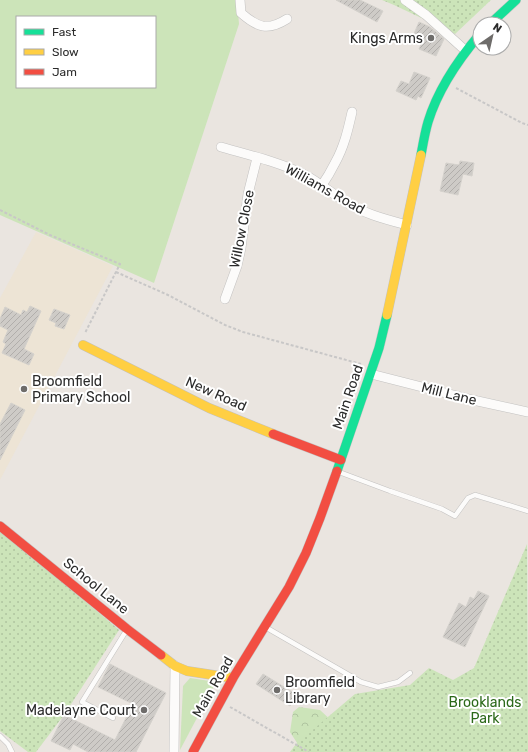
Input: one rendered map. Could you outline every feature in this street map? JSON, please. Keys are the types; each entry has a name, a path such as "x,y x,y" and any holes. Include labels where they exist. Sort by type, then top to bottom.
{"main road":[{"path":"498,16 511,2"},
{"name":"Main Road","path":"193,752 219,701 265,627 306,553 342,460 379,348 407,225 428,122 445,83 455,66 472,44"},
{"name":"New Road","path":"83,345 209,408 342,460"},
{"name":"School Lane","path":"0,526 126,629 175,666 187,671 233,678"}],"street":[{"path":"240,0 241,13 250,22 264,27 278,25 287,19"},
{"path":"405,0 426,15"},
{"path":"412,0 426,15 466,51"},
{"path":"322,185 335,164 342,148 349,128 352,112"},
{"name":"Williams Road","path":"221,147 283,165 322,185 342,200 362,211 382,219 407,225"},
{"name":"Willow Close","path":"225,299 237,266 241,248 248,194 257,158"},
{"name":"Mill Lane","path":"371,374 473,400 528,412"},
{"path":"174,752 175,666"}],"lane":[{"path":"337,471 390,491 442,508 455,516 468,498 475,495 528,511"},
{"path":"265,627 361,682 378,686 398,682 410,673"},
{"path":"113,718 82,702 126,629"},
{"path":"0,736 8,744 12,752"}],"path":[{"path":"445,83 528,125"},
{"path":"0,210 50,236 120,264 83,338 83,345"},
{"path":"116,272 225,325 243,332 365,365"},
{"path":"219,701 309,752"}],"shaded area":[{"name":"Broomfield Primary School","path":"36,232 113,266 0,480 0,298"}],"green space":[{"path":"0,0 237,0 239,24 154,283 0,215"},
{"path":"382,0 491,0 474,16 472,16 472,18 455,34"},
{"path":"0,529 119,630 64,715 36,752 28,752 0,731"},
{"name":"Brooklands Park","path":"527,544 528,752 290,752 296,744 355,694 410,685 429,668 453,680 474,668"},
{"path":"190,678 216,682 180,750 183,686"},
{"path":"299,707 320,710 334,723 299,746 290,732 293,712"}],"building":[{"path":"336,0 360,0 383,11 377,22"},
{"name":"Kings Arms","path":"419,22 430,27 444,39 436,56 419,49 423,40 413,36"},
{"path":"414,72 430,78 421,98 418,96 416,100 396,91 401,81 409,84"},
{"path":"460,161 474,163 472,176 463,174 458,195 440,191 446,163 459,165"},
{"path":"30,306 41,311 24,349 34,354 29,365 2,353 6,344 3,342 8,330 0,326 0,319 5,307 21,315 23,310 27,312"},
{"path":"54,309 70,315 64,329 55,326 56,323 49,320"},
{"path":"11,403 25,410 0,460 0,424"},
{"path":"478,591 489,596 465,647 443,637 459,603 466,607 470,597 474,599"},
{"name":"Madelayne Court","path":"110,664 166,693 136,752 88,752 73,744 70,750 51,741 64,715 115,740 133,704 98,687"},
{"name":"Broomfield Library","path":"263,674 297,695 290,706 256,684"}],"traffic: fast":[{"path":"499,16 516,0"},
{"path":"421,155 428,122 437,98 450,75 472,44"},
{"path":"337,471 379,348 387,315"}],"traffic: slow":[{"path":"387,315 421,155"},
{"path":"83,345 209,408 273,434"},
{"path":"161,655 175,666 187,671 233,678"}],"traffic: jam":[{"path":"273,434 341,460"},
{"path":"193,752 233,678 289,587 306,553 337,471"},
{"path":"0,526 161,655"}],"place":[{"name":"Kings Arms","path":"431,38"},
{"name":"Broomfield Primary School","path":"24,389"},
{"name":"Broomfield Library","path":"277,690"},
{"name":"Madelayne Court","path":"144,710"}]}
